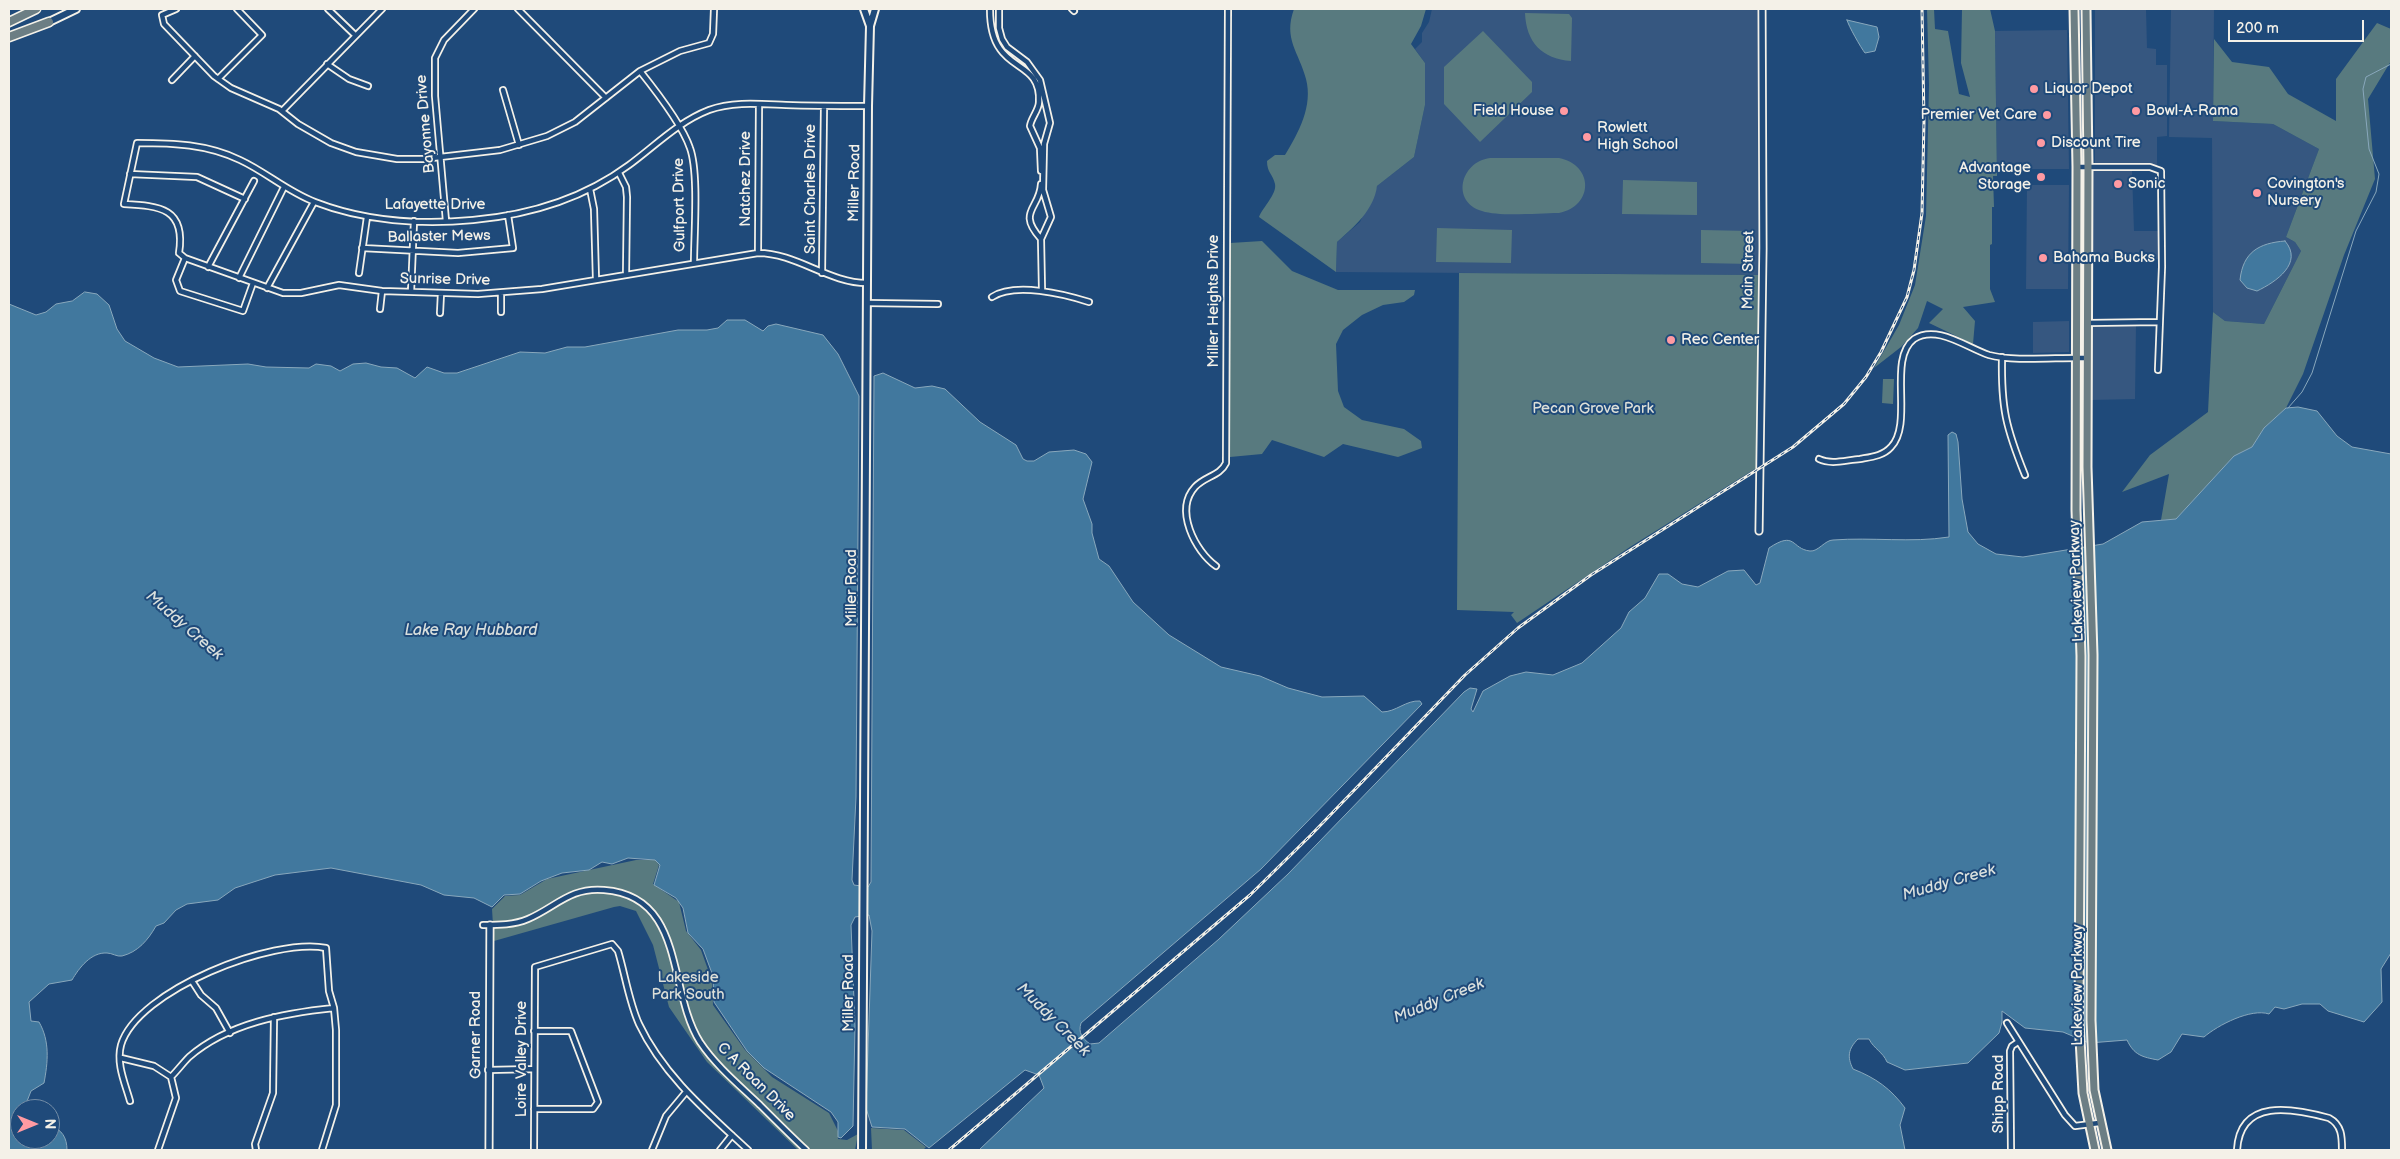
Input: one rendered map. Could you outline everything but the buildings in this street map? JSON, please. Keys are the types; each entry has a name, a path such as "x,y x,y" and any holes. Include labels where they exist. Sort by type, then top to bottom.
{"highway":[{"path":"9,22 36,9"},
{"path":"9,37 49,22"}],"main road":[{"path":"49,22 76,9"},
{"name":"Miller Road","path":"864,9 870,26"},
{"name":"Miller Road","path":"862,1150 866,283 870,26 874,9"},
{"name":"Lakeview Parkway","path":"2074,9 2077,167 2075,357 2081,656 2080,1065 2089,1125 2095,1150"},
{"name":"Lakeview Parkway","path":"2086,9 2088,167 2087,467 2093,655 2092,1065 2100,1123 2107,1150"},
{"path":"2075,59 2087,58"},
{"path":"2076,433 2080,461 2087,467"}],"street":[{"path":"176,9 164,13 162,17 164,24 218,79 231,88 282,111 316,136 356,152 397,159 480,153 520,145 563,129 640,71 680,51 709,43 714,34 714,9"},
{"path":"218,79 262,35 238,9"},
{"path":"328,9 355,35"},
{"path":"282,111 382,9"},
{"name":"Bayonne Drive","path":"446,221 435,58 444,40 474,9"},
{"path":"518,9 606,98"},
{"path":"990,9 992,33 1000,49 1007,58 1032,72 1040,80 1050,122 1044,144 1040,189 1030,209 1030,217 1035,232 1041,239"},
{"path":"999,9 999,28 1002,39 1007,46 1027,62 1034,78 1040,102 1030,126 1040,148 1043,190 1051,216 1041,239 1042,290"},
{"name":"Miller Heights Drive","path":"1216,566 1206,559 1193,538 1187,514 1188,499 1195,487 1223,470 1226,463 1228,9"},
{"name":"Main Street","path":"1759,531 1762,9"},
{"path":"9,41 49,22"},
{"path":"172,80 195,56"},
{"path":"327,64 348,79 368,86"},
{"name":"Gulfport Drive","path":"640,71 688,142 693,157 694,263"},
{"path":"502,90 520,145"},
{"name":"Lafayette Drive","path":"130,174 137,143 176,143 209,148 240,160 284,187 314,202 367,217 414,221 471,220 551,206 590,189 618,173 678,126 696,116 720,107 759,104 868,106"},
{"name":"Natchez Drive","path":"758,253 759,104"},
{"name":"Saint Charles Drive","path":"822,272 824,106"},
{"path":"2077,167 2150,167 2161,171 2162,267 2158,322 2158,370"},
{"path":"618,173 626,188 627,198 626,275"},
{"path":"245,199 197,177 130,174 124,204 153,206 168,211 177,222 181,237 179,253 185,258 176,280 180,291 243,311 253,283"},
{"path":"208,267 254,182"},
{"path":"239,278 284,187"},
{"path":"590,189 594,209 596,280"},
{"path":"266,288 314,202"},
{"name":"Ballaster Mews","path":"362,248 464,253 513,248 508,215"},
{"path":"359,273 367,217"},
{"path":"411,292 414,221"},
{"name":"Sunrise Drive","path":"185,258 266,288 292,294 339,285 382,291 501,293 542,289 758,253 780,257 853,282 866,283"},
{"path":"992,297 1001,292 1042,290 1061,293 1089,302"},
{"path":"380,310 382,291"},
{"path":"440,313 441,293"},
{"path":"501,293 501,312"},
{"path":"866,303 938,304"},
{"path":"2088,323 2158,322"},
{"path":"1819,459 1830,462 1878,456 1892,447 1898,432 1906,348 1914,340 1927,334 1944,336 1976,350 2002,357 2087,358"},
{"path":"2002,357 2003,413 2009,436 2025,475"},
{"name":"C A Roan Drive","path":"486,925 519,922 539,914 566,896 589,890 614,891 630,896 646,906 666,933 684,1007 700,1042 721,1068 806,1150"},
{"name":"Garner Road","path":"486,925 489,1150"},
{"name":"Loire Valley Drive","path":"534,1150 535,967 612,944 618,951 639,1024 686,1092"},
{"path":"130,1101 122,1077 121,1046 146,1010 192,981 216,970 274,950 315,946 326,948 329,991 334,1008 336,1105 322,1150"},
{"path":"192,981 201,995 216,1008 230,1033"},
{"path":"171,1077 195,1053 230,1033 274,1017 334,1008"},
{"path":"256,1150 255,1144 273,1093 274,1017"},
{"path":"2007,1023 2065,1115 2075,1126 2100,1123"},
{"path":"534,1031 571,1031 598,1102 593,1109 534,1109"},
{"name":"Shipp Road","path":"2011,1150 2010,1051 2012,1046 2018,1042"},
{"path":"121,1058 154,1066 171,1077 176,1098 158,1150"},
{"path":"488,1070 534,1069"},
{"path":"652,1150 666,1116 686,1092 748,1150"},
{"path":"2237,1150 2238,1136 2242,1127 2252,1116 2268,1110 2329,1118 2339,1127 2342,1150"},
{"path":"720,1150 732,1135"}],"shaded area":[{"name":"Rowlett High School","path":"1432,9 1758,9 1758,275 1336,272 1337,242 1360,222 1377,186 1414,157 1425,105 1425,63 1415,49 1422,42 1422,33 1429,22"},
{"path":"2095,9 2146,9 2147,48 2156,49 2156,65 2167,65 2167,136 2157,137 2157,165 2095,165"},
{"name":"Covington's Nursery","path":"2171,9 2214,9 2213,121 2273,124 2319,149 2286,237 2295,242 2301,251 2264,324 2225,321 2213,312 2212,138 2169,137"},
{"path":"2067,30 2069,169 1997,169 1995,31"},
{"path":"2093,170 2132,171 2134,231 2159,231 2158,259 2093,259"},
{"path":"2027,185 2069,185 2068,289 2026,289"},
{"path":"2069,321 2069,352 2033,353 2033,322"},
{"path":"2092,326 2136,326 2135,399 2091,400"}],"green space":[{"path":"1294,9 1426,9 1421,26 1411,44 1425,63 1425,105 1414,157 1377,186 1368,210 1337,242 1336,272 1259,217 1275,188 1267,161 1275,155 1285,155 1300,128 1308,99 1306,79 1291,37 1290,29"},
{"path":"1927,9 1934,9 1935,29 1948,31 1959,94 1970,97 1961,63 1962,9 1990,9 1995,31 1997,176 1993,176 1994,207 1992,207 1992,244 1990,245 1990,289 1995,302 1963,307 1975,321 1973,344 1929,323 1943,309 1927,301 1918,328 1901,347 1874,368 1899,325 1915,285 1926,216 1929,85"},
{"path":"1525,13 1569,14 1572,18 1571,61 1552,57 1538,47 1532,40 1526,23"},
{"path":"2377,23 2391,29 2391,61 2368,99 2375,179 2344,255 2303,374 2286,408 2264,428 2252,447 2234,456 2176,519 2161,520 2169,474 2122,492 2150,455 2208,412 2213,312 2225,321 2264,324 2301,251 2295,242 2286,237 2319,149 2273,124 2213,121 2214,39 2232,62 2269,67 2288,94 2336,121 2336,79"},
{"path":"1483,31 1532,82 1532,92 1480,142 1444,104 1444,67"},
{"path":"1490,158 1559,158 1570,162 1579,169 1584,177 1584,194 1579,202 1570,209 1559,213 1509,214 1482,211 1472,206 1466,199 1463,183 1466,174 1472,167 1480,161"},
{"path":"1623,180 1697,182 1697,215 1622,214"},
{"path":"1437,228 1512,230 1511,263 1436,262"},
{"path":"1701,230 1751,231 1751,264 1701,263"},
{"path":"1262,241 1292,271 1338,290 1415,290 1414,295 1404,302 1383,305 1362,315 1343,330 1336,344 1338,391 1344,407 1362,420 1404,429 1421,441 1422,448 1398,457 1343,444 1324,457 1272,440 1262,454 1230,457 1230,243"},
{"name":"Pecan Grove Park","path":"1459,273 1758,275 1758,467 1630,547 1517,623 1511,615 1514,612 1457,610"},
{"path":"1883,379 1894,379 1893,404 1882,403"},
{"name":"Lakeside Park South","path":"636,860 655,860 659,865 653,884 679,902 686,931 701,950 712,981 713,1005 745,1050 772,1077 829,1113 838,1131 838,1139 847,1140 858,1134 855,1150 798,1150 707,1062 669,1007 653,945 636,911 620,906 614,907 494,941 492,909 505,896 520,895 547,879"},
{"path":"871,1128 904,1130 926,1147 923,1150 872,1150"}],"water":[{"path":"1847,20 1877,27 1879,37 1875,51 1865,53"},
{"path":"2285,241 2290,249 2291,257 2290,264 2285,271 2257,291 2247,288 2240,280 2245,262 2249,256 2267,244"},
{"name":"Lake Ray Hubbard","path":"85,292 97,294 109,305 117,329 125,341 154,358 178,367 248,364 266,367 309,368 316,364 331,366 340,371 353,364 366,363 381,367 397,368 415,378 427,367 444,373 457,373 520,352 545,353 567,347 585,347 678,330 707,330 718,328 727,320 745,320 763,331 768,326 776,324 823,335 838,354 859,396 856,797 852,880 854,885 868,887 871,882 874,376 883,373 915,388 932,386 945,389 980,422 1016,445 1023,459 1027,461 1034,461 1049,452 1074,450 1086,454 1092,462 1083,499 1092,524 1092,533 1099,559 1109,566 1133,602 1169,635 1221,667 1260,676 1288,688 1322,697 1364,696 1382,712 1410,702 1420,701 1422,704 1261,869 1081,1023 1081,1035 1090,1044 1099,1043 1219,939 1288,874 1464,692 1470,688 1477,689 1471,709 1473,712 1483,691 1510,676 1526,672 1553,675 1582,663 1621,628 1629,612 1645,598 1659,574 1668,574 1682,584 1698,587 1728,571 1744,570 1756,585 1760,583 1769,548 1784,541 1792,542 1804,550 1813,551 1833,540 1920,540 1949,537 1948,435 1952,432 1956,434 1958,442 1962,499 1968,532 1978,544 1996,554 2023,557 2103,544 2142,522 2176,519 2234,456 2252,447 2264,428 2286,408 2298,407 2317,411 2337,436 2352,447 2391,454 2391,953 2381,969 2382,1002 2364,1022 2328,1011 2320,1004 2302,1004 2284,1009 2275,1007 2269,1014 2253,1013 2244,1015 2204,1037 2182,1034 2171,1052 2158,1060 2139,1054 2127,1040 2089,1043 2063,1032 2025,1028 2002,1011 1999,1033 1968,1063 1905,1070 1887,1062 1869,1039 1858,1039 1850,1050 1851,1065 1853,1069 1869,1076 1882,1085 1905,1108 1900,1125 1905,1150 979,1150 1044,1088 1039,1075 1025,1070 929,1148 905,1129 872,1127 866,1108 872,931 869,915 855,917 851,925 855,1026 853,1126 841,1138 838,1137 838,1122 831,1112 764,1068 747,1051 714,1002 713,976 703,949 688,933 683,908 676,898 654,885 660,865 655,860 628,858 612,864 602,862 589,870 562,873 541,881 520,894 504,895 492,907 474,898 444,895 421,885 331,868 275,875 235,888 218,900 187,904 176,910 164,923 156,926 146,941 133,952 122,956 101,953 91,958 82,966 72,980 49,984 29,1002 31,1021 39,1022 45,1037 47,1059 44,1083 31,1091 28,1099 10,1099 10,1149 60,1149 60,1131 66,1142 67,1150 9,1150 9,304 36,315 46,312 56,304 72,301"}],"waterway":[{"path":"2288,408 2302,392 2312,373 2356,231 2376,192 2379,174 2369,149 2363,89 2366,77 2391,64"}],"railway":[{"path":"949,1150 1250,895 1311,835 1465,675 1518,628 1591,575 1793,447 1844,404 1866,377 1881,352 1907,297 1914,270 1922,213 1924,121 1922,9"}],"place":[{"name":"Liquor Depot","path":"2034,89"},
{"name":"Field House","path":"1564,111"},
{"name":"Bowl-A-Rama","path":"2136,111"},
{"name":"Premier Vet Care","path":"2047,115"},
{"name":"Rowlett High School","path":"1587,137"},
{"name":"Discount Tire","path":"2041,143"},
{"name":"Advantage Storage","path":"2041,177"},
{"name":"Sonic","path":"2118,184"},
{"name":"Covington's Nursery","path":"2257,193"},
{"name":"Bahama Bucks","path":"2043,258"},
{"name":"Rec Center","path":"1671,340"}],"water label":[{"name":"Muddy Creek","path":"184,626"},
{"name":"Muddy Creek","path":"1949,883"},
{"name":"Muddy Creek","path":"1439,1001"},
{"name":"Muddy Creek","path":"1053,1020"}]}
